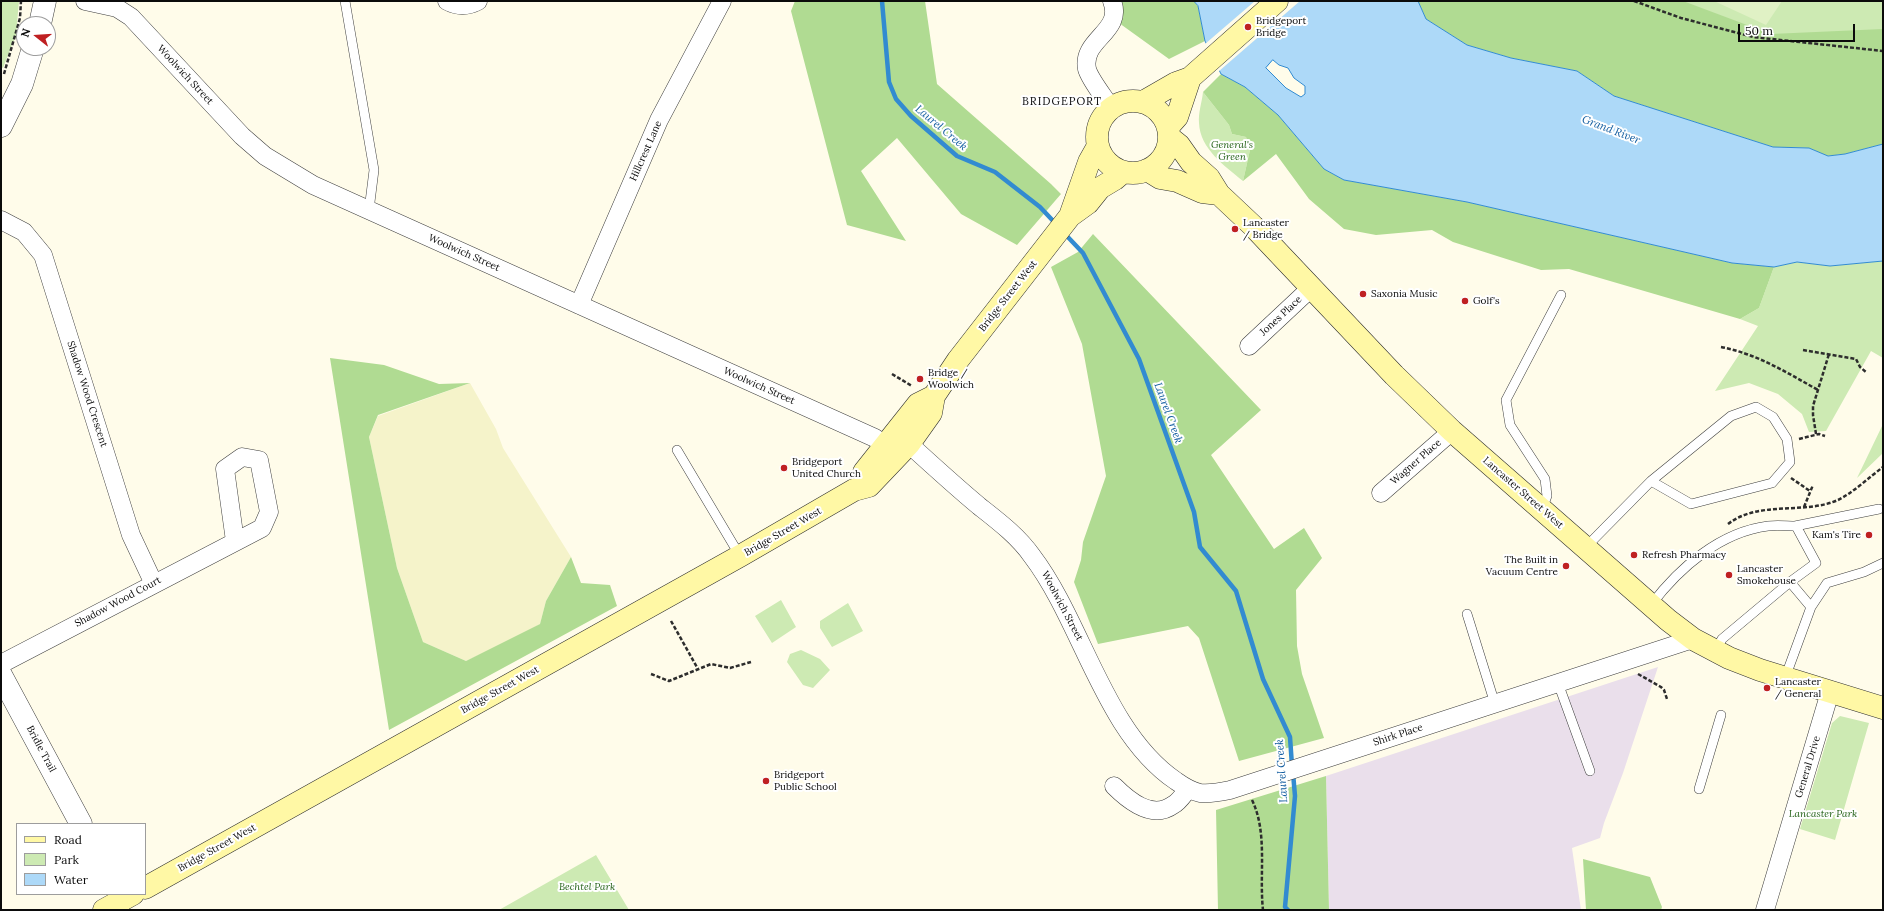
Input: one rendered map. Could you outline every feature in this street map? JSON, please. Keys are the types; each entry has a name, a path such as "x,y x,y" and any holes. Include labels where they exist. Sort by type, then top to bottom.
{"main road":[{"path":"1143,102 1197,71 1277,1"},
{"path":"1169,132 1158,111 1143,102 1126,101 1111,108 1104,116 1099,125 1097,136 1098,146 1108,162 1123,172 1131,173 1147,170 1160,161 1167,150 1169,132 1197,71"},
{"name":"Lancaster Street West","path":"1169,132 1191,162 1209,178 1219,194 1254,226 1394,375 1452,432 1692,639 1714,651 1754,668 1883,708"},
{"name":"Bridge Street West","path":"1070,216 1089,162 1098,146"},
{"path":"1147,170 1160,178 1177,181 1202,192 1219,194"},
{"name":"Bridge Street West","path":"854,490 858,477 870,466 926,393 958,360 1070,216 1088,204 1100,188 1115,180 1123,172"},
{"name":"Bridge Street West","path":"146,887 740,556 854,490 869,486 908,444 931,413 926,393"}],"street":[{"path":"42,16 45,1"},
{"name":"Woolwich Street","path":"86,1 117,8 132,17 242,136 265,156 313,185 875,438 886,446"},
{"path":"447,1 453,5 463,6 478,1"},
{"name":"Hillcrest Lane","path":"579,305 659,120 722,1"},
{"path":"1111,108 1087,69 1088,56 1094,44 1112,24 1116,9 1112,1"},
{"path":"1,126 22,84 31,56"},
{"name":"Shadow Wood Crescent","path":"1,220 24,232 43,255 131,535 154,584"},
{"name":"Jones Place","path":"1249,346 1312,287"},
{"name":"Wagner Place","path":"1381,493 1452,432"},
{"name":"Woolwich Street","path":"908,444 1008,530 1031,554 1048,577 1106,693 1125,727 1146,755 1163,772 1188,789"},
{"name":"Shadow Wood Court","path":"1,664 235,540"},
{"name":"Shirk Place","path":"1188,789 1200,793 1213,793 1244,785 1692,639"},
{"name":"Bridle Trail","path":"1,675 80,823"},
{"name":"General Drive","path":"1765,910 1830,692"},
{"path":"1114,786 1138,806 1158,810 1173,806 1188,789"}],"lane":[{"path":"345,1 374,170 369,210"},
{"path":"1542,509 1547,496 1545,479 1510,425 1506,400 1561,295"},
{"path":"1585,548 1651,481 1730,416 1756,407 1773,417 1787,439 1790,462 1772,484 1691,504 1651,481"},
{"path":"677,450 740,556"},
{"path":"1651,605 1690,563 1714,545 1740,532 1768,526 1795,526 1879,509"},
{"path":"1714,651 1722,640 1790,582 1816,563 1795,526"},
{"path":"1785,678 1811,607 1827,583 1864,572 1883,563"},
{"path":"1790,582 1811,607"},
{"path":"1467,614 1495,704"},
{"path":"1558,683 1590,771"},
{"path":"1699,789 1721,715"}],"path":[{"path":"4,74 20,18 21,1"},
{"path":"1634,1 1681,18 1753,37 1883,51"},
{"path":"1721,347 1740,351 1769,362 1818,390"},
{"path":"1803,350 1856,359 1860,367 1866,372"},
{"path":"1816,434 1812,415 1829,354"},
{"path":"892,374 926,393"},
{"path":"1799,439 1816,434 1825,436"},
{"path":"1813,485 1804,507 1817,506 1839,500 1883,467"},
{"path":"1791,477 1810,492"},
{"path":"671,621 698,669"},
{"path":"651,674 669,681 711,664 730,668 751,662"},
{"path":"1636,673 1661,687 1664,690 1667,699"},
{"path":"1244,785 1255,806 1260,829 1262,846 1261,892 1263,910"}],"shaded area":[{"path":"470,383 496,429 503,448 571,557 546,601 540,624 514,639 466,661 423,642 397,568 369,437 378,416"},
{"path":"1658,667 1600,838 1572,848 1581,910 1329,910 1326,776"}],"green space":[{"path":"1,1 19,1 18,16 16,16 16,35 3,68 1,67"},
{"path":"795,1 925,1 937,84 1061,194 1017,245 961,214 897,138 861,171 906,241 847,225 791,11"},
{"path":"1118,1 1194,1 1198,6 1205,41 1169,59 1119,23"},
{"path":"1418,1 1683,1 1771,34 1883,29 1883,144 1845,154 1827,156 1809,148 1773,147 1614,96 1577,71 1511,58 1467,45 1426,19"},
{"path":"1604,1 1883,1 1883,63"},
{"path":"1714,1 1782,1 1766,25"},
{"path":"1221,74 1245,87 1278,115 1324,169 1344,180 1467,202 1732,263 1774,267 1759,308 1740,319 1569,269 1541,270 1453,242 1432,230 1376,235 1344,229 1309,199 1276,154 1243,181 1250,150 1246,137 1232,134 1229,125 1203,92"},
{"name":"General's Green","path":"1203,92 1229,125 1232,134 1246,137 1250,150 1243,181 1221,163 1204,141 1200,132 1199,123"},
{"path":"1093,234 1261,410 1211,455 1274,549 1304,528 1322,558 1296,590 1297,646 1302,674 1324,738 1239,761 1199,638 1188,626 1098,644 1074,582 1081,560 1083,542 1106,476 1082,344 1051,267 1078,252"},
{"path":"1883,261 1883,358 1871,351 1826,431 1809,432 1802,414 1778,394 1749,383 1715,391 1758,326 1740,319 1759,308 1774,267 1797,262 1830,266"},
{"path":"330,358 384,365 439,384 470,383 378,415 369,437 397,568 423,642 466,661 540,624 546,601 571,557 581,583 610,585 617,606 389,730"},
{"path":"1883,424 1883,453 1857,478"},
{"path":"781,600 796,627 772,643 755,616"},
{"path":"848,603 863,631 832,647 820,628 820,621"},
{"path":"801,650 820,659 830,670 813,688 803,685 787,662 790,654"},
{"name":"Lancaster Park","path":"1840,716 1869,723 1835,840 1800,829 1832,723"},
{"path":"1326,776 1329,910 1218,910 1216,810"},
{"name":"Bechtel Park","path":"596,855 629,910 499,910"},
{"path":"1583,859 1650,877 1662,907 1661,910 1586,910"}],"water":[{"name":"Grand River","path":"1194,1 1418,1 1426,19 1467,45 1511,58 1577,71 1614,96 1773,147 1809,148 1828,156 1845,154 1883,144 1883,261 1830,266 1797,262 1774,267 1732,263 1467,202 1344,180 1324,169 1278,115 1245,87 1221,74 1205,41 1198,6","holes":["1273,60 1279,65 1288,68 1294,78 1305,86 1305,94 1301,97 1286,88 1266,68"]}],"pier":[{"name":"Bridgeport Bridge","path":"1255,1 1300,1 1218,72 1205,44"}],"waterway":[{"name":"Laurel Creek","path":"882,1 889,82 896,99 911,116 957,156 995,172 1040,207 1056,224"},
{"name":"Laurel Creek","path":"1065,234 1083,253 1139,359 1194,512 1200,547 1236,591 1263,679 1290,737 1292,766"},
{"name":"Laurel Creek","path":"1288,910 1285,907 1295,796 1293,773"}],"place":[{"name":"Bridgeport Bridge","path":"1248,27"},
{"name":"Lancaster / Bridge","path":"1235,229"},
{"name":"Saxonia Music","path":"1363,294"},
{"name":"Golf's","path":"1465,301"},
{"name":"Bridge / Woolwich","path":"920,379"},
{"name":"Bridgeport United Church","path":"784,468"},
{"name":"Kam's Tire","path":"1869,535"},
{"name":"Refresh Pharmacy","path":"1634,555"},
{"name":"The Built in Vacuum Centre","path":"1566,566"},
{"name":"Lancaster Smokehouse","path":"1729,575"},
{"name":"Lancaster / General","path":"1767,688"},
{"name":"Bridgeport Public School","path":"766,781"}],"district":[{"name":"BRIDGEPORT","path":"1062,102"}]}
